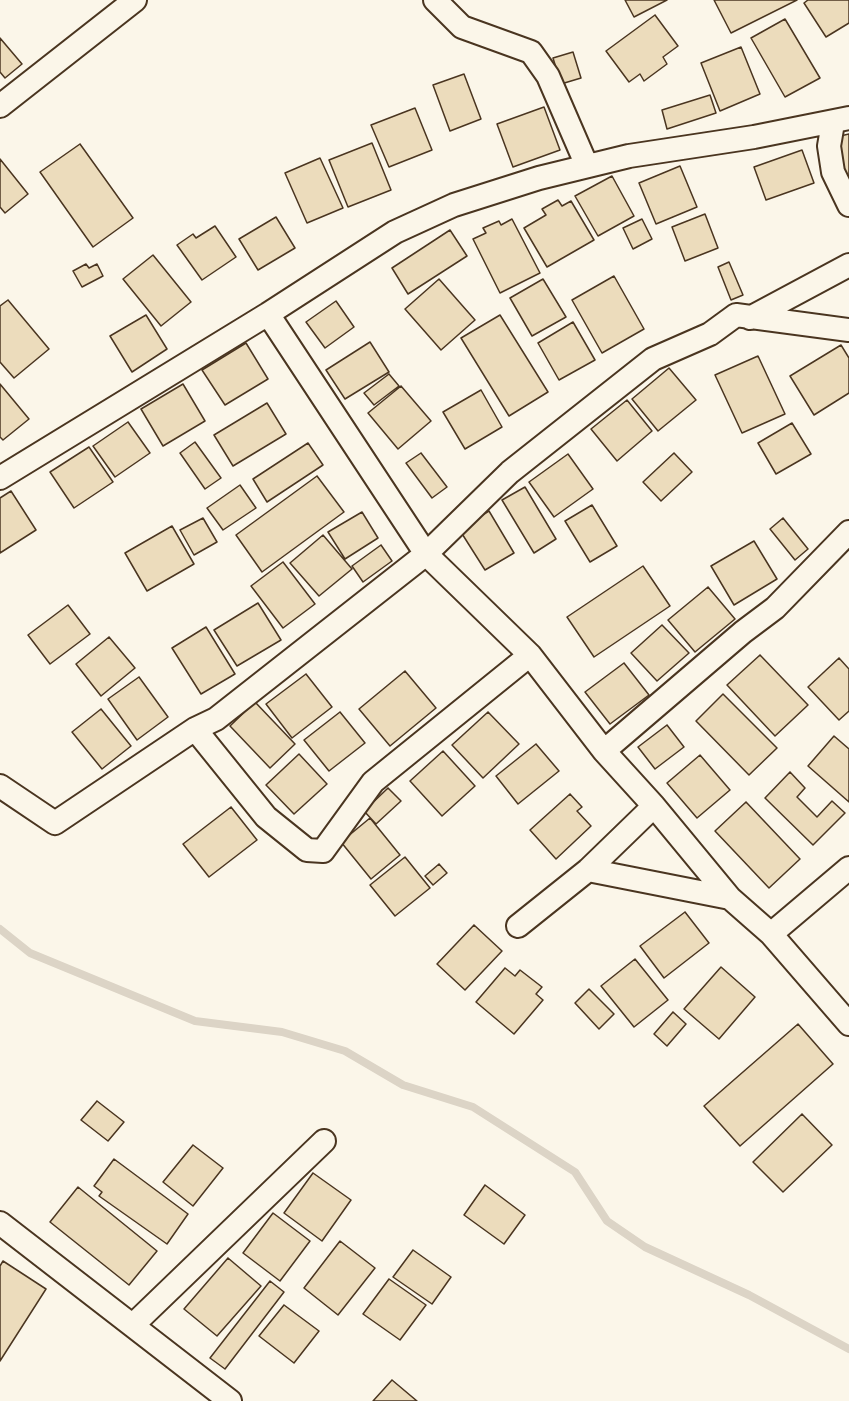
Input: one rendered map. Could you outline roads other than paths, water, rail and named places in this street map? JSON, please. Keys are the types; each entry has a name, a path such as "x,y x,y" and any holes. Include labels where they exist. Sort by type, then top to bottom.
{"street":[{"path":"0,106 135,0"},
{"path":"435,0 462,27 531,52 548,76 587,166"},
{"path":"0,478 268,314 395,232 454,205 539,178 629,156 841,121"},
{"path":"841,121 829,146 833,172 849,205"},
{"path":"750,318 849,265"},
{"path":"268,314 426,554 530,654 604,751 654,806 730,897 771,934 849,1024"},
{"path":"0,786 55,823 195,729 216,719 426,554 510,472 653,359 710,334 736,315 849,330"},
{"path":"604,751 743,632 775,608 849,532"},
{"path":"195,729 266,817 307,850 323,851 373,782 530,654"},
{"path":"518,926 588,870 654,806"},
{"path":"771,934 849,868"},
{"path":"588,870 730,897"},
{"path":"133,1325 324,1141"},
{"path":"6,1234 133,1325 230,1401"}],"waterway":[{"path":"0,929 30,953 195,1021 282,1032 345,1051 403,1085 473,1107 575,1172 607,1221 645,1247 749,1295 849,1349"}]}
